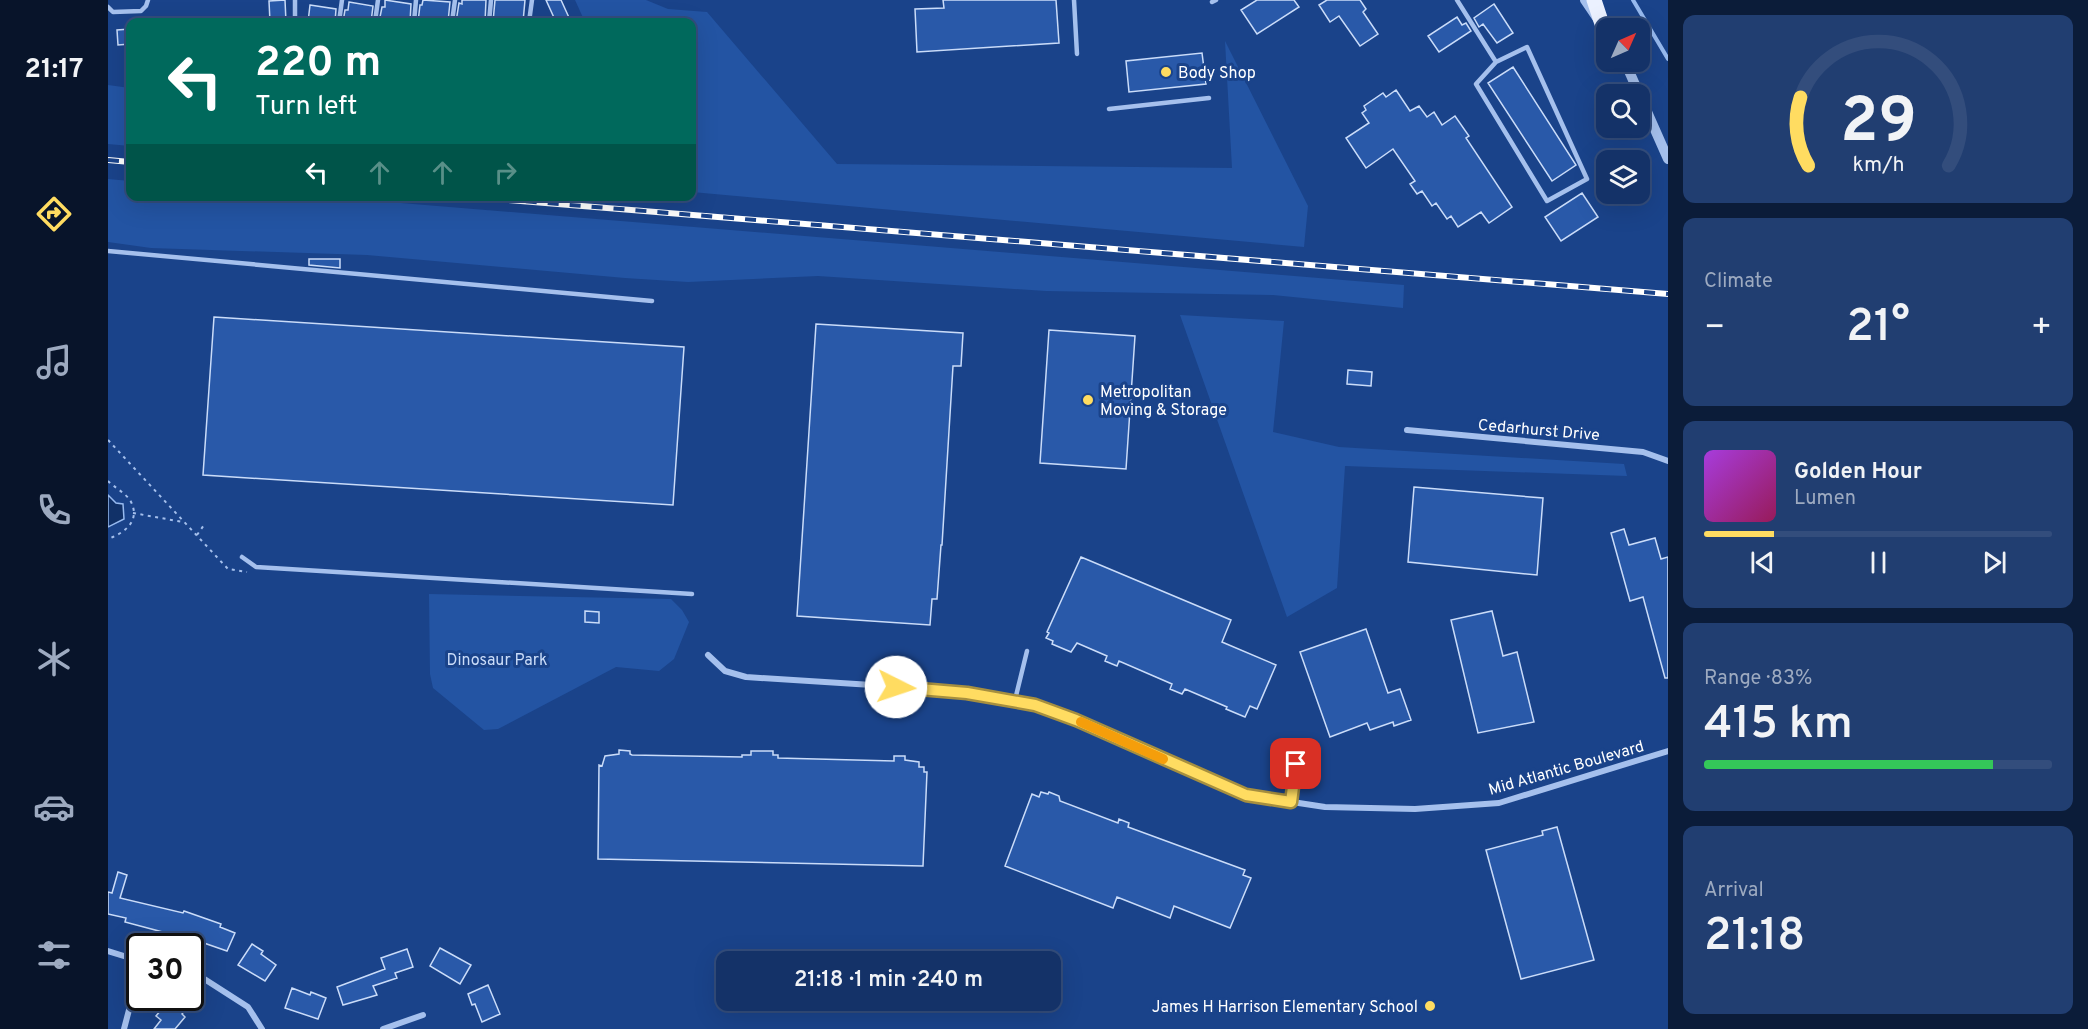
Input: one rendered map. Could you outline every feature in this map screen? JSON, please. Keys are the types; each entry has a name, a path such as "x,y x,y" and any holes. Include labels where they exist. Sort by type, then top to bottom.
{"main road":[{"path":"1594,0 1600,18"}],"street":[{"path":"1585,0 1597,18"},
{"path":"1629,72 1668,159"},
{"name":"Cedarhurst Drive","path":"1407,430 1643,452 1668,460"},
{"name":"Mid Atlantic Boulevard","path":"708,656 725,671 746,677 919,688 1015,700 1076,720 1246,795 1325,807 1415,809 1499,803 1668,751"},
{"path":"108,951 126,957"},
{"path":"204,979 248,1008 262,1029"},
{"path":"124,1029 129,1011"},
{"path":"383,1029 423,1015"}],"lane":[{"path":"108,7 113,12 141,11 148,0"},
{"path":"295,0 295,18"},
{"path":"340,18 342,0"},
{"path":"376,18 378,0"},
{"path":"415,18 417,0"},
{"path":"453,18 455,0"},
{"path":"489,18 491,0"},
{"path":"530,18 532,0"},
{"path":"1074,0 1077,54"},
{"path":"1457,0 1496,62"},
{"path":"1527,47 1587,179 1547,201 1476,84 1496,62 1527,47"},
{"path":"1109,109 1209,98"},
{"path":"108,251 652,301"},
{"path":"243,557 256,567 692,594"},
{"path":"1015,700 1028,651"},
{"path":"1291,802 1296,764"}],"path":[{"path":"108,440 228,569 251,573"},
{"path":"108,481 130,500 133,513 130,526 122,533 108,539"},
{"path":"133,513 184,522"},
{"path":"197,535 204,525"}],"green space":[{"path":"575,0 646,0 668,9 707,12 837,164 1232,168 1225,41 1308,206 1304,247 696,192 696,18 583,18"},
{"path":"108,85 126,87 126,146 108,144"},
{"path":"108,179 126,181 126,201 377,201 1404,285 1403,308 1273,295 1046,291 818,276 688,282 367,255 151,248 108,242"},
{"path":"1180,315 1284,321 1273,432 1339,447 1624,464 1627,476 1345,466 1337,588 1287,617"},
{"name":"Dinosaur Park","path":"429,594 671,599 682,610 689,622 674,659 659,671 616,667 498,729 484,730 433,688 430,674"}],"shaded area":[{"path":"108,495 116,503 123,504 124,519 108,527"}],"building":[{"path":"285,0 286,18 270,18 269,1"},
{"path":"385,0 411,4 410,18 380,18 382,7 385,7"},
{"path":"423,0 450,2 448,18 418,18 420,5"},
{"path":"462,0 486,0 485,18 457,18 459,3 462,4"},
{"path":"495,0 525,0 523,18 493,18"},
{"path":"546,0 561,0 569,18 554,18"},
{"path":"943,0 1056,0 1059,43 917,52 915,9 944,8"},
{"path":"1257,0 1294,0 1299,7 1257,34 1241,10"},
{"path":"1327,0 1360,0 1366,9 1363,12 1378,34 1360,46 1339,16 1330,22 1319,5"},
{"path":"349,2 373,6 372,18 344,18 345,10 348,10"},
{"path":"1494,4 1513,33 1497,43 1483,24 1479,27 1474,18"},
{"path":"310,5 336,9 335,18 308,18"},
{"path":"1457,17 1462,25 1466,23 1471,31 1439,52 1428,36"},
{"path":"126,29 126,44 118,45 117,30"},
{"name":"Body Shop","path":"1202,53 1206,84 1129,92 1126,61"},
{"path":"1513,67 1576,165 1552,181 1488,83"},
{"path":"1396,90 1410,111 1419,106 1427,117 1434,112 1442,125 1455,116 1469,136 1466,138 1512,207 1489,223 1481,212 1458,227 1451,216 1447,219 1436,203 1432,206 1422,191 1417,194 1410,184 1415,181 1393,149 1366,168 1346,138 1369,123 1362,113 1366,110 1364,106 1383,93 1386,97"},
{"path":"1582,193 1598,217 1561,241 1545,217"},
{"path":"309,259 340,259 340,268 309,265"},
{"path":"214,317 684,347 673,505 203,475"},
{"path":"816,324 963,333 961,366 953,366 942,545 937,599 932,599 930,625 797,616"},
{"name":"Metropolitan Moving & Storage","path":"1049,330 1135,336 1126,469 1040,463"},
{"path":"1348,370 1372,372 1371,386 1347,384"},
{"path":"1414,487 1543,498 1537,575 1408,562"},
{"path":"1624,529 1629,545 1655,538 1661,559 1668,557 1668,678 1665,678 1643,597 1630,601 1611,533"},
{"path":"1081,557 1231,620 1222,642 1276,665 1257,709 1250,706 1245,717 1185,689 1182,694 1170,689 1172,684 1119,661 1117,666 1105,661 1107,656 1077,643 1071,652 1052,644 1053,641 1046,638 1049,633 1047,632"},
{"path":"585,611 599,612 599,623 585,622"},
{"path":"1492,611 1503,656 1517,652 1534,722 1478,733 1451,620"},
{"path":"1366,629 1388,693 1400,689 1411,720 1394,726 1393,722 1370,730 1367,723 1330,737 1300,652"},
{"path":"619,750 630,751 632,755 742,757 742,755 751,755 751,751 773,751 773,755 778,755 778,758 894,761 894,756 905,756 905,760 919,762 919,767 924,767 924,772 927,772 923,866 598,859 599,765 602,766 605,756 619,754"},
{"path":"1041,792 1048,794 1049,792 1059,796 1060,801 1118,823 1119,819 1129,823 1128,827 1245,870 1243,875 1251,878 1230,928 1174,906 1170,918 1117,897 1113,908 1005,866 1032,794 1039,797"},
{"path":"1557,827 1594,960 1521,979 1486,850 1543,835 1542,831"},
{"path":"118,872 127,875 120,898 183,913 184,911 221,924 220,927 235,933 227,951 204,943 204,933 166,933 125,922 126,918 108,914 108,892 112,893"},
{"path":"252,944 263,951 261,954 276,965 265,981 238,965"},
{"path":"440,948 471,965 460,984 430,966"},
{"path":"407,949 413,967 395,973 397,978 373,986 377,995 343,1005 337,987 385,969 381,958"},
{"path":"488,985 500,1014 482,1022 468,994"},
{"path":"292,988 326,998 318,1019 285,1008"},
{"path":"160,1011 184,1011 182,1014 185,1017 175,1029 154,1029 161,1020 156,1016"}],"waterway":[{"path":"1633,0 1668,59"}],"railway":[{"path":"108,160 126,162"},
{"path":"522,201 1668,294"}],"slow traffic":[{"path":"1081,722 1163,759"}],"place":[{"name":"Body Shop","path":"1166,72"},
{"name":"Metropolitan Moving & Storage","path":"1088,400"},
{"name":"James H Harrison Elementary School","path":"1430,1006"}],"route":[{"path":"896,687 967,693 1035,705 1076,720 1246,795 1291,802 1296,764"}]}
